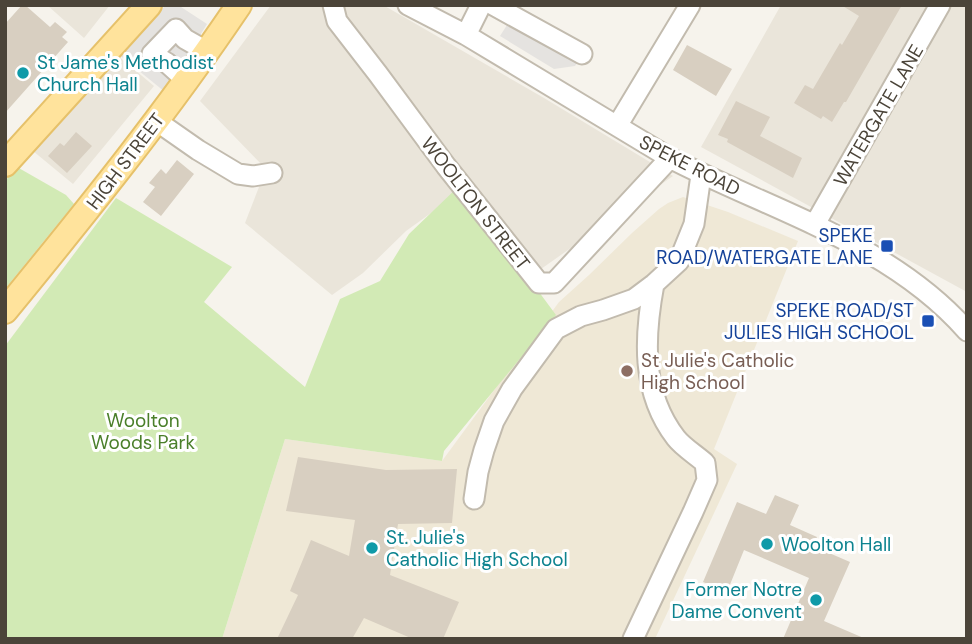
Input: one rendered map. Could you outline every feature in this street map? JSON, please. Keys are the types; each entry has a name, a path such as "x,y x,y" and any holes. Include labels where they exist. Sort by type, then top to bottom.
{"main road":[{"path":"8,154 149,5"},
{"name":"HIGH STREET","path":"5,312 92,205 187,81 239,5"}],"street":[{"name":"WOOLTON STREET","path":"333,5 337,21 539,284 554,283 670,158"},
{"name":"SPEKE ROAD","path":"408,5 466,35 701,175 815,224 895,269 935,300 967,331"},
{"path":"466,35 481,5"},
{"path":"493,5 582,54"},
{"path":"617,126 690,5"},
{"name":"WATERGATE LANE","path":"815,224 940,5"},
{"path":"187,81 152,54 176,29 185,39 208,52"},
{"path":"155,120 238,174 253,176 272,173"},
{"path":"474,499 478,472 494,421 512,390 556,328 581,316 634,299 679,261 694,225 701,175"},
{"path":"632,639 707,480 705,463 677,440 664,420 653,394 647,354 647,320 654,284"}],"shaded area":[{"path":"47,5 110,5 84,38"},
{"path":"166,5 178,5 207,24 165,92 117,53"},
{"path":"271,5 383,5 673,176 541,269 470,185 406,231 363,273 332,295 245,223 266,169 200,101"},
{"path":"781,5 967,5 967,292 701,147"},
{"path":"519,6 580,44 586,51 575,66 554,69 500,36"},
{"path":"117,55 154,86 73,184 33,151"},
{"name":"St Julie's Catholic High School","path":"683,197 798,241 714,449 737,464 655,639 222,639 285,439 442,461 559,302 659,209"}],"green space":[{"path":"17,167 66,195 74,204 5,289 5,181"},
{"name":"Woolton Woods Park","path":"460,185 556,315 444,451 442,461 285,439 222,639 5,639 5,346 116,198 232,267 204,302 305,387 340,299 380,281 409,234"}],"building":[{"name":"St Jame's Methodist Church Hall","path":"22,5 50,27 55,22 67,32 62,37 68,42 5,113 5,24"},
{"path":"841,5 902,5 832,122 823,116 821,119 794,103 805,85 813,89 859,16"},
{"path":"687,45 732,69 716,96 673,70"},
{"path":"736,101 770,117 760,136 802,158 793,178 718,135"},
{"path":"76,132 92,146 67,173 48,156 60,143 64,146"},
{"path":"177,160 194,174 161,216 143,202 155,187 149,183 161,169 166,174"},
{"name":"St. Julie's Catholic High School","path":"298,457 386,470 457,469 452,523 398,524 390,575 459,602 443,639 413,639 364,618 352,639 277,639 298,595 290,591 311,540 349,556 355,520 286,511"},
{"path":"775,495 799,505 790,525 817,537 813,546 850,562 824,621 866,639 783,639 809,578 744,550 727,592 703,582 737,502 766,514"}],"place":[{"name":"St Jame's Methodist Church Hall","path":"23,73"},
{"name":"SPEKE ROAD/WATERGATE LANE","path":"887,246"},
{"name":"SPEKE ROAD/ST JULIES HIGH SCHOOL","path":"928,321"},
{"name":"St Julie's Catholic High School","path":"627,371"},
{"name":"Woolton Hall","path":"767,544"},
{"name":"St. Julie's Catholic High School","path":"372,548"},
{"name":"Former Notre Dame Convent","path":"816,600"}]}
